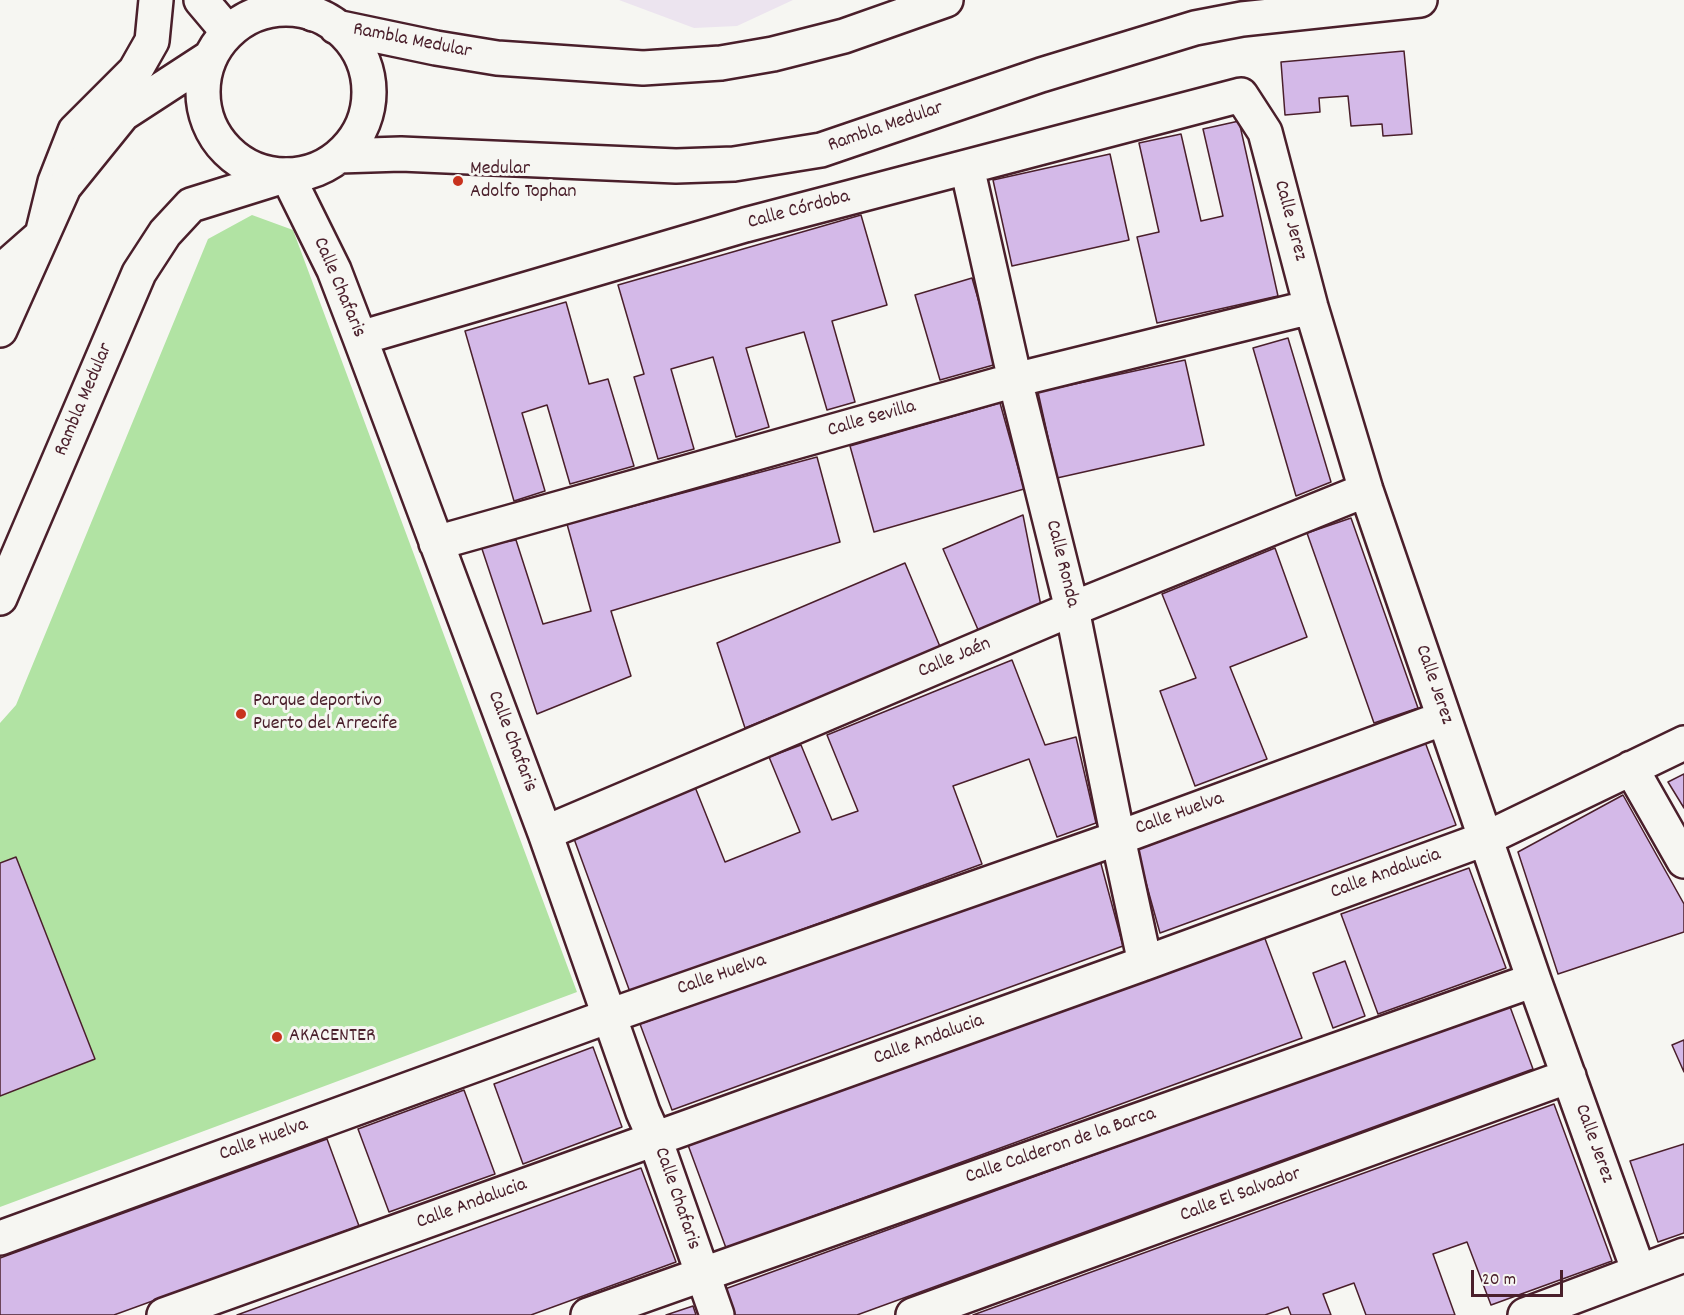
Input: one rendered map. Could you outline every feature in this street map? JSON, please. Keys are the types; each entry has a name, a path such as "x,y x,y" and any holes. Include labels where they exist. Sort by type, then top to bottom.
{"street":[{"path":"0,278 8,264 42,235 56,182 75,131 135,71 152,41 156,0"},
{"path":"201,0 218,45"},
{"path":"0,330 64,187 123,114 218,45 244,20 267,11 290,9 315,14 353,44 364,66 369,93 365,116 356,137 339,156 316,170 287,175 250,168 233,156 215,137 205,115 202,90 218,45 220,0"},
{"name":"Rambla Medular","path":"315,14 436,48 497,58 643,68 721,63 773,54 844,36 946,0"},
{"name":"Rambla Medular","path":"339,156 401,154 676,166 734,164 821,150 1041,75 1195,28 1242,19 1420,0"},
{"name":"Calle Córdoba","path":"360,338 745,225 1241,95"},
{"name":"Calle Jerez","path":"1241,95 1265,132 1311,307 1366,490 1534,980 1639,1272"},
{"name":"Calle Ronda","path":"967,167 1015,380 1072,609 1145,963"},
{"name":"Rambla Medular","path":"0,598 139,273 165,233 191,205 287,175"},
{"name":"Calle Chafaris","path":"287,175 334,270 360,338 545,833 717,1315"},
{"name":"Calle Sevilla","path":"436,543 1015,380 1311,307"},
{"name":"Calle Jaén","path":"545,833 1072,609 1366,490"},
{"name":"Calle Huelva","path":"0,1238 609,1016 1118,838 1444,718"},
{"name":"Calle Andalucia","path":"164,1315 1487,838 1684,743"},
{"path":"1630,768 1684,861"},
{"name":"Calle Calderon de la Barca","path":"588,1315 1534,980"},
{"name":"Calle El Salvador","path":"913,1315 1569,1076"},
{"path":"1525,1315 1684,1255"}],"shaded area":[{"path":"619,0 793,0 737,26 694,28"}],"green space":[{"name":"Parque deportivo Puerto del Arrecife","path":"252,215 293,230 577,992 0,1207 0,723 16,705 208,239"}],"building":[{"path":"1404,51 1412,134 1383,136 1382,124 1351,126 1348,96 1319,98 1320,112 1285,115 1281,62"},
{"path":"1239,121 1278,296 1157,323 1137,237 1159,232 1139,143 1181,134 1201,221 1223,216 1203,129"},
{"path":"1110,154 1129,240 1012,266 993,180"},
{"path":"861,215 887,305 832,321 855,402 827,410 804,332 746,348 769,427 736,437 713,357 671,369 694,449 658,459 634,377 644,374 618,285"},
{"path":"972,278 997,364 940,380 915,295"},
{"path":"566,302 589,384 608,379 634,466 570,484 547,405 522,413 545,491 514,501 465,331"},
{"path":"1288,338 1331,482 1296,496 1253,348"},
{"path":"1185,360 1204,445 1057,478 1038,392"},
{"path":"1000,403 1024,489 874,532 850,446"},
{"path":"817,457 840,542 611,611 631,676 537,714 481,546 516,540 543,624 591,611 567,524"},
{"path":"1023,515 1041,606 979,632 943,549"},
{"path":"1351,518 1418,708 1374,723 1307,533"},
{"path":"1275,548 1307,637 1230,667 1267,759 1195,786 1160,691 1196,678 1162,594"},
{"path":"905,563 941,649 745,728 717,643"},
{"path":"1012,660 1045,745 1076,737 1096,823 1057,837 1029,759 953,786 982,864 630,992 573,836 695,787 725,862 800,832 769,757 801,745 832,820 858,811 827,735"},
{"path":"1425,742 1456,825 1160,933 1136,847"},
{"path":"1684,774 1684,808 1668,782"},
{"path":"1623,795 1684,904 1684,932 1558,974 1518,852"},
{"path":"16,857 95,1059 0,1096 0,863"},
{"path":"1100,860 1123,946 672,1110 640,1024"},
{"path":"1469,868 1506,968 1378,1014 1341,914"},
{"path":"1264,936 1302,1038 726,1248 688,1145"},
{"path":"1345,961 1365,1016 1333,1028 1313,973"},
{"path":"1509,1004 1533,1069 857,1315 735,1315 725,1289"},
{"path":"1684,1040 1684,1072 1672,1045"},
{"path":"593,1047 622,1127 523,1164 494,1084"},
{"path":"464,1090 495,1174 389,1212 358,1129"},
{"path":"1554,1104 1612,1261 1491,1305 1467,1242 1433,1254 1455,1315 1366,1315 1354,1283 1323,1294 1331,1315 1291,1315 1288,1307 1265,1315 973,1315"},
{"path":"327,1139 359,1226 114,1315 0,1315 0,1258"},
{"path":"1684,1144 1684,1233 1658,1242 1630,1161"},
{"path":"641,1168 676,1262 531,1315 237,1315"},
{"path":"693,1306 696,1315 666,1315"}],"place":[{"name":"Medular Adolfo Tophan","path":"458,181"},
{"name":"Parque deportivo Puerto del Arrecife","path":"241,714"},
{"name":"AKACENTER","path":"277,1037"}]}
